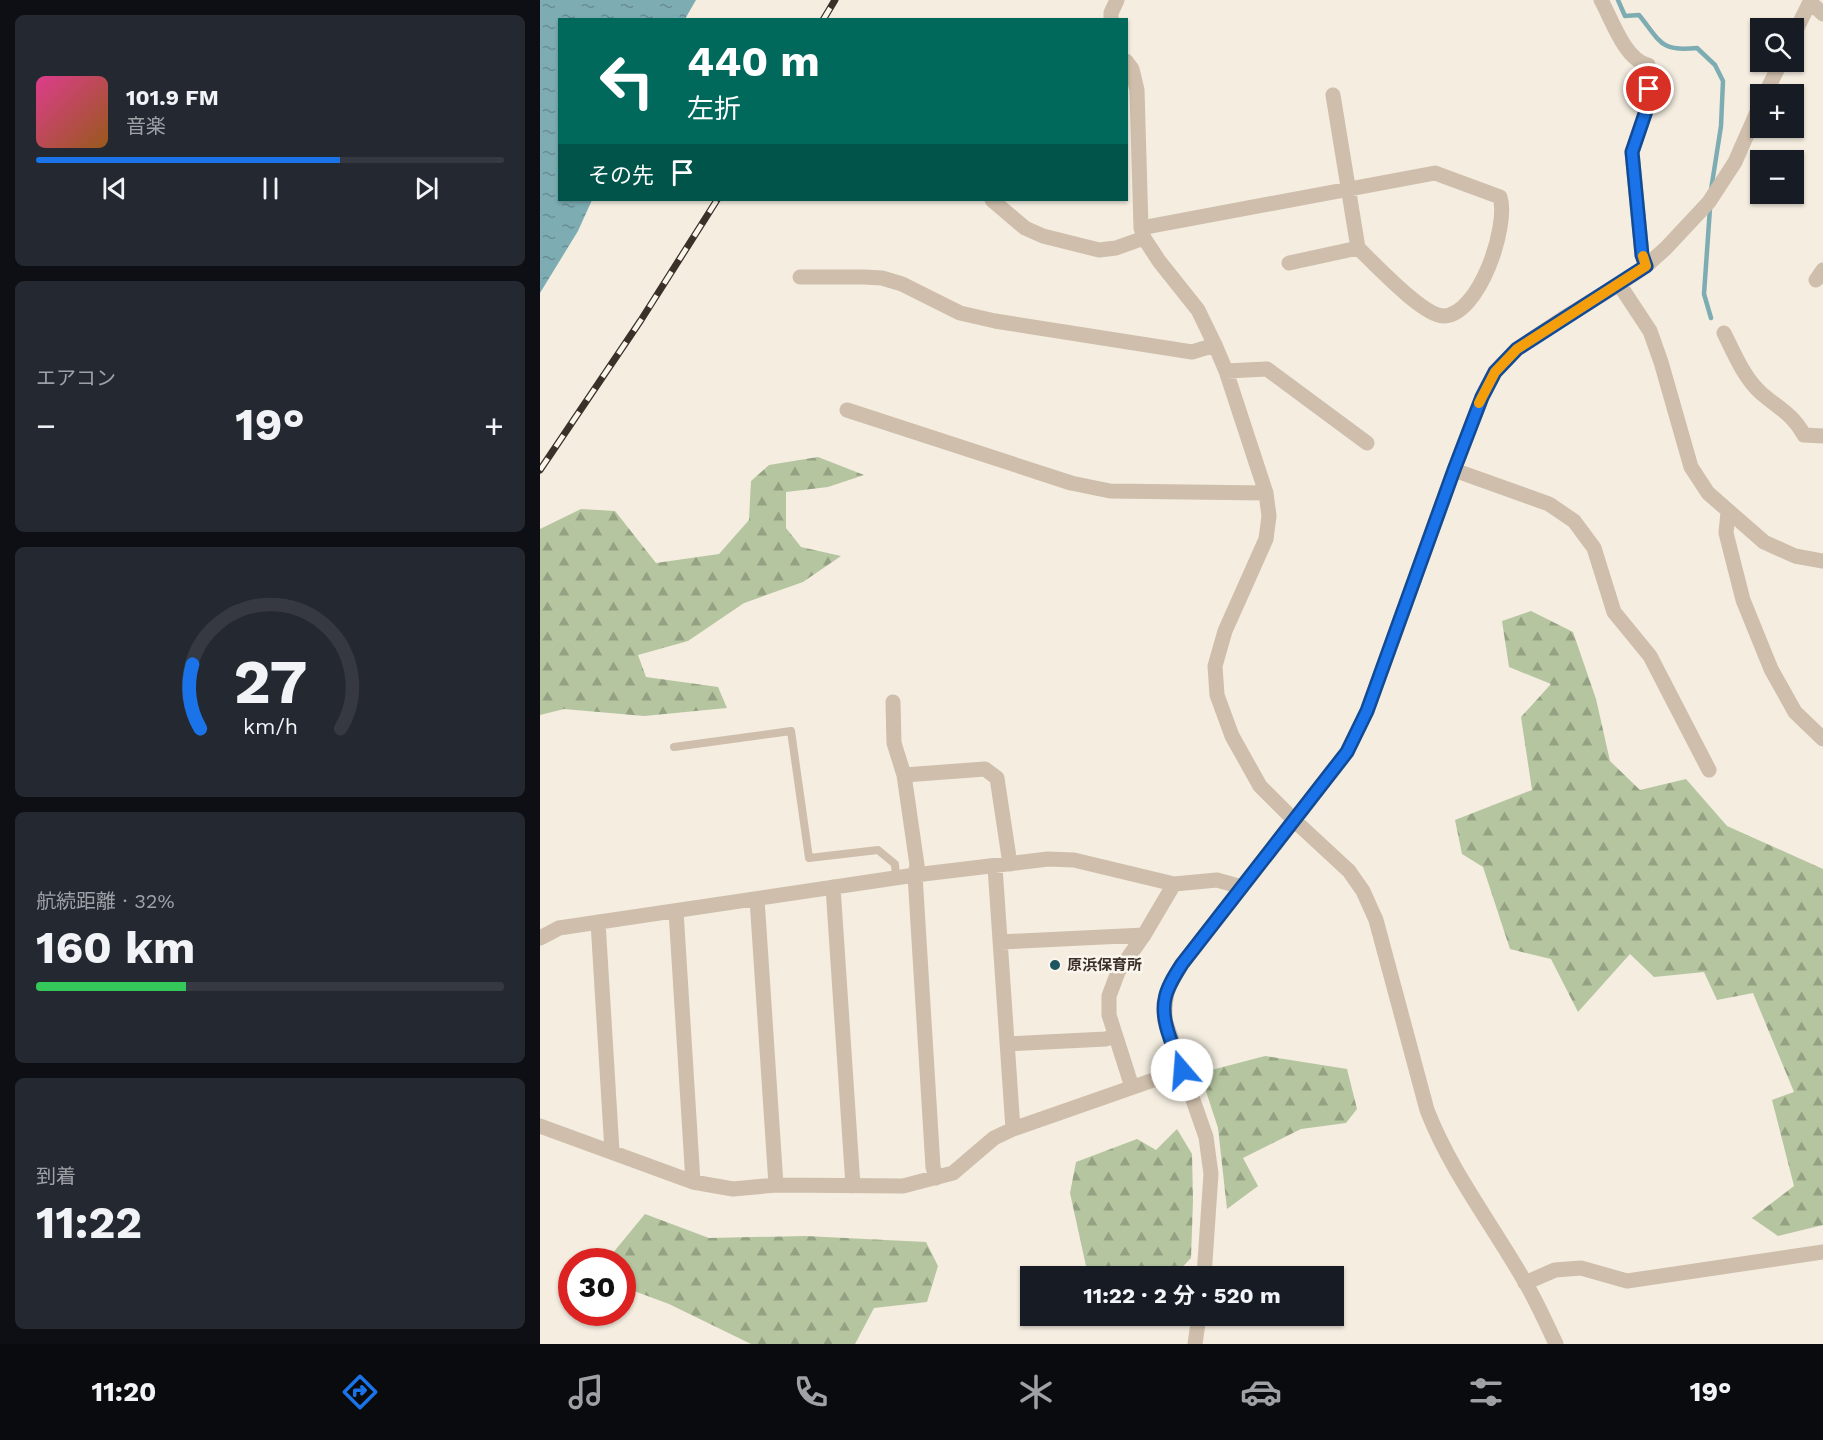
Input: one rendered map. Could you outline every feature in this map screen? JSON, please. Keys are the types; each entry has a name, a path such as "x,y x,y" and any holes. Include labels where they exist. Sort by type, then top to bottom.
{"street":[{"path":"1111,18 1117,0"},
{"path":"1601,0 1627,50 1639,63 1648,64 1648,105 1632,152 1642,255 1646,266"},
{"path":"1802,18 1810,1 1823,14"},
{"path":"1128,64 1132,69 1137,90 1142,233 1159,261 1198,310 1215,345 1226,371 1266,493 1269,516 1266,539 1225,632 1215,666 1217,695 1232,736 1260,786 1295,822 1349,871 1363,891 1376,920 1426,1110 1438,1139 1452,1166 1526,1282 1556,1344"},
{"path":"993,201 1025,228 1043,236 1099,250 1116,248 1142,233 1349,189 1435,173 1500,198 1503,206 1495,254 1470,300 1457,313 1442,316 1423,309 1358,248 1349,189 1333,95"},
{"path":"1205,1266 1212,1174 1206,1137 1166,1020 1164,1000 1171,982 1182,964 1295,822 1347,752 1367,711 1454,470 1482,397 1495,372 1517,349 1619,285 1666,248 1709,202 1735,162 1750,128"},
{"path":"1289,263 1358,248"},
{"path":"801,277 882,278 902,284 960,313 995,321 1192,352 1215,345"},
{"path":"1619,285 1650,331 1691,467 1708,493 1764,542 1795,556 1823,561"},
{"path":"1724,333 1740,365 1760,392 1797,421 1804,435 1823,436"},
{"path":"1226,371 1267,369 1367,442"},
{"path":"847,410 1071,483 1110,491 1266,493"},
{"path":"1454,470 1549,504 1574,521 1594,548 1614,612 1650,656 1709,770"},
{"path":"1728,512 1726,533 1743,600 1771,669 1796,712 1823,739"},
{"path":"893,702 894,743 904,776 917,865 915,875 933,1167 936,1178"},
{"path":"904,776 986,769 997,778 1003,866 1000,942 1013,1129"},
{"path":"540,938 559,928 915,875 1048,859 1074,860 1174,884 1217,880 1242,887"},
{"path":"1132,1087 1109,1015 1109,996 1118,972 1144,935 1174,884"},
{"path":"833,887 853,1185"},
{"path":"757,899 776,1185"},
{"path":"676,911 693,1182"},
{"path":"598,922 612,1151"},
{"path":"1000,942 1144,935"},
{"path":"1007,1044 1106,1039 1116,1035"},
{"path":"540,1126 693,1182 733,1189 776,1185 903,1186 953,1173 994,1138 1013,1129 1182,1070"},
{"path":"1526,1282 1556,1269 1581,1268 1627,1281 1823,1252"},
{"path":"1195,1344 1198,1326"}],"lane":[{"path":"674,747 791,731 809,858 878,850 895,864 896,878"}],"green space":[{"path":"818,457 864,475 828,487 786,492 786,528 801,547 841,556 803,582 744,603 688,641 638,655 646,677 718,687 727,708 644,716 564,709 540,715 540,529 581,509 615,511 656,563 719,554 749,520 751,481 769,465"},
{"path":"1531,611 1573,632 1596,699 1610,761 1640,790 1686,779 1727,826 1823,869 1823,1225 1778,1236 1752,1218 1794,1186 1772,1100 1794,1092 1753,993 1717,1000 1704,972 1654,977 1630,954 1578,1012 1551,959 1510,949 1483,867 1462,854 1455,820 1532,790 1521,717 1551,684 1509,667 1502,621"},
{"path":"1265,1056 1347,1069 1357,1109 1346,1123 1301,1129 1243,1158 1258,1186 1227,1209 1218,1128 1200,1073"},
{"path":"1177,1129 1192,1154 1191,1258 1183,1266 1086,1266 1070,1193 1076,1162 1137,1139 1156,1150"},
{"path":"645,1214 709,1238 805,1236 926,1242 938,1266 927,1302 874,1308 855,1344 751,1344 669,1304 636,1292 636,1248 617,1248"}],"water":[{"path":"540,0 696,0 686,18 558,18 558,201 592,201 578,231 540,293"}],"waterway":[{"path":"1618,0 1625,16 1639,15 1662,43 1675,48 1697,48 1715,65 1723,81 1721,126 1711,190"},
{"path":"1710,208 1704,294 1711,318"}],"railway":[{"path":"824,18 835,0"},
{"path":"540,470 641,320 716,201"}],"slow traffic":[{"path":"1479,403 1495,372 1517,349 1646,266 1643,256"}],"place":[{"name":"原浜保育所","path":"1055,965"}],"route":[{"path":"1182,1070 1166,1020 1164,1000 1171,982 1182,964 1295,822 1347,752 1367,711 1454,470 1482,397 1495,372 1517,349 1646,266 1642,255 1632,152 1648,105 1649,89"}]}
